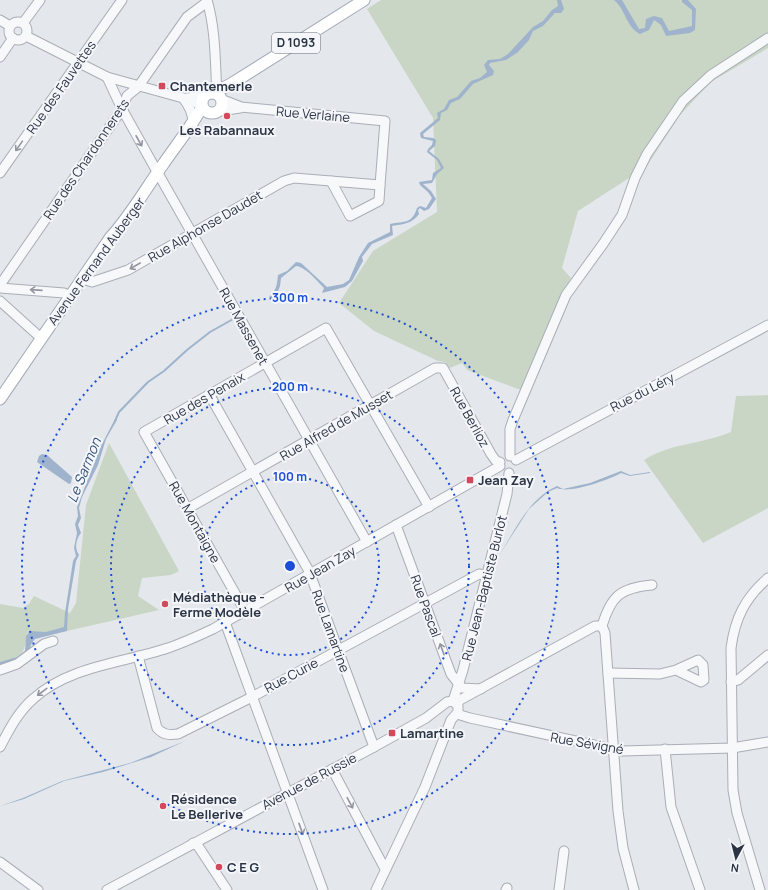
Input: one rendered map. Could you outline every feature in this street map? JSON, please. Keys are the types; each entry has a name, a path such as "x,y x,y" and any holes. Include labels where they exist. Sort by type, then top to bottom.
{"main road":[{"name":"D 1093","path":"231,84 363,1"},
{"name":"Avenue Fernand Auberger","path":"0,399 110,238 123,224 157,172 212,100 231,84"}],"street":[{"path":"23,23 40,0"},
{"name":"Rue des Fauvettes","path":"0,173 122,0"},
{"path":"207,1 215,45 216,78 212,100"},
{"name":"Rue des Chardonnerets","path":"0,286 122,109 127,96 138,87 187,17 207,1"},
{"path":"0,20 10,26"},
{"path":"18,22 23,23 28,30 26,36 18,40 12,38 9,31 10,26 18,22"},
{"name":"Rue Verlaine","path":"26,36 107,77 138,87 183,98 212,100 241,107 385,121 380,185"},
{"path":"0,57 12,38"},
{"path":"513,458 505,456 500,464 504,472 509,473 515,469 510,429 566,295 622,215 636,178 648,154 683,101 696,87 711,75 768,38"},
{"name":"Rue Massenet","path":"107,77 122,109 157,172 367,542"},
{"path":"216,78 231,84"},
{"path":"183,98 190,107 193,117 193,124"},
{"name":"Rue Alphonse Daudet","path":"82,279 92,282 128,270 284,181 294,178 380,185"},
{"path":"330,181 350,216 379,201 380,185"},
{"path":"0,286 64,292 70,296"},
{"path":"0,301 41,338"},
{"name":"Rue du Léry","path":"513,458 768,325"},
{"name":"Rue des Penaix","path":"144,432 264,362 326,328 371,405"},
{"name":"Rue Alfred de Musset","path":"187,509 435,368 443,368"},
{"name":"Rue Berlioz","path":"443,368 491,454 500,464"},
{"name":"Rue Lamartine","path":"209,394 310,575 374,747"},
{"path":"371,405 428,507"},
{"name":"Rue Montaigne","path":"144,432 245,611"},
{"name":"Rue Jean Zay","path":"0,747 21,712 33,699 49,687 76,673 174,646 225,622 396,526 500,464"},
{"name":"Rue Jean-Baptiste Burlot","path":"449,713 458,710 455,703 459,684 507,494 509,473"},
{"name":"Rue Pascal","path":"396,526 451,674 459,684"},
{"name":"Rue Curie","path":"138,656 158,730 166,734 178,734 252,697 479,574 487,575"},
{"path":"760,890 737,813 733,790 731,648 738,616 744,604 754,591 768,578"},
{"path":"634,890 622,848 613,750 605,633 602,626 609,606 622,592 633,587 652,586"},
{"path":"225,622 323,890"},
{"path":"455,703 594,626 602,626"},
{"path":"0,670 17,664 40,646 53,641"},
{"path":"731,682 738,680 768,655"},
{"path":"608,673 660,674 676,670"},
{"path":"459,684 462,688 481,689"},
{"name":"Avenue de Russie","path":"107,890 426,718 449,713 447,702 455,703"},
{"path":"376,890 425,787 448,727 449,713"},
{"name":"Rue Sévigné","path":"449,713 613,750 732,748 768,742"},
{"path":"665,749 671,807 700,890"},
{"path":"332,769 385,869"},
{"path":"193,844 198,846 227,890"},
{"path":"559,890 564,851"},
{"path":"0,862 38,890"}],"green space":[{"path":"381,0 768,0 768,48 711,82 680,115 643,172 629,178 578,211 562,268 571,278 561,294 521,390 467,370 462,363 450,368 445,362 438,361 374,331 339,303 373,251 437,212 433,118 367,9"},
{"path":"768,395 768,508 703,543 644,460 665,450 731,432 736,396"},
{"path":"109,443 179,571 171,575 142,578 138,596 159,610 67,631 27,633 25,647 21,654 17,657 0,662 0,604 23,608 29,604 34,596 70,613 76,603 86,505"}],"water":[{"path":"557,0 561,0 564,9 561,13 555,13 543,26 533,31 529,40 518,52 506,60 490,63 489,65 494,71 493,75 473,84 460,99 451,103 447,110 441,113 440,120 423,134 424,137 433,138 436,140 435,146 429,151 439,159 444,168 437,174 432,183 423,184 431,191 436,199 429,209 424,211 420,208 418,210 419,214 413,220 407,223 392,226 393,235 372,244 362,257 363,261 352,281 345,287 322,293 324,288 315,278 304,269 296,266 281,278 276,297 271,299 269,297 275,289 278,275 287,271 296,262 301,263 327,287 343,284 349,280 359,257 368,243 390,232 390,224 407,221 413,217 417,208 420,206 426,208 432,198 419,182 432,180 433,173 441,168 437,160 427,152 433,141 421,138 420,133 438,118 437,113 444,109 449,100 457,97 471,81 480,78 487,72 484,65 488,60 500,59 508,54 533,27 543,21 552,10 558,6"},
{"path":"614,0 622,0 639,29 645,28 646,19 654,16 662,18 669,31 692,26 692,10 682,2 682,0 688,0 696,9 695,30 690,33 666,36 661,25 654,20 649,30 640,34 635,31"},
{"path":"115,419 117,420 106,439 98,465 82,497 79,508 81,518 78,525 81,533 76,547 79,555 76,561 68,609 67,631 35,639 29,650 23,656 0,666 0,662 17,657 25,651 26,636 30,631 46,632 64,627 73,561 76,556 74,548 77,533 75,524 78,516 77,507 101,446"},
{"path":"42,454 47,455 72,477 71,483 69,484 37,462 39,456"},
{"path":"621,471 630,475 650,472 630,476 621,473 580,488 563,489 590,483"},
{"path":"557,486 563,489 557,488 548,492 529,509 498,557 530,507 547,492"},
{"path":"185,741 151,757 103,772 64,781 24,799 0,806 62,781 130,763"}],"waterway":[{"name":"Le Sarmon","path":"115,421 119,412 148,382 164,371 210,332 235,318"}],"place":[{"name":"Chantemerle","path":"162,86"},
{"name":"Les Rabannaux","path":"227,116"},
{"name":"Jean Zay","path":"470,480"},
{"name":"Médiathèque - Ferme Modèle","path":"165,604"},
{"name":"Lamartine","path":"392,733"},
{"name":"Résidence Le Bellerive","path":"163,806"},
{"name":"C E G","path":"219,867"}]}
